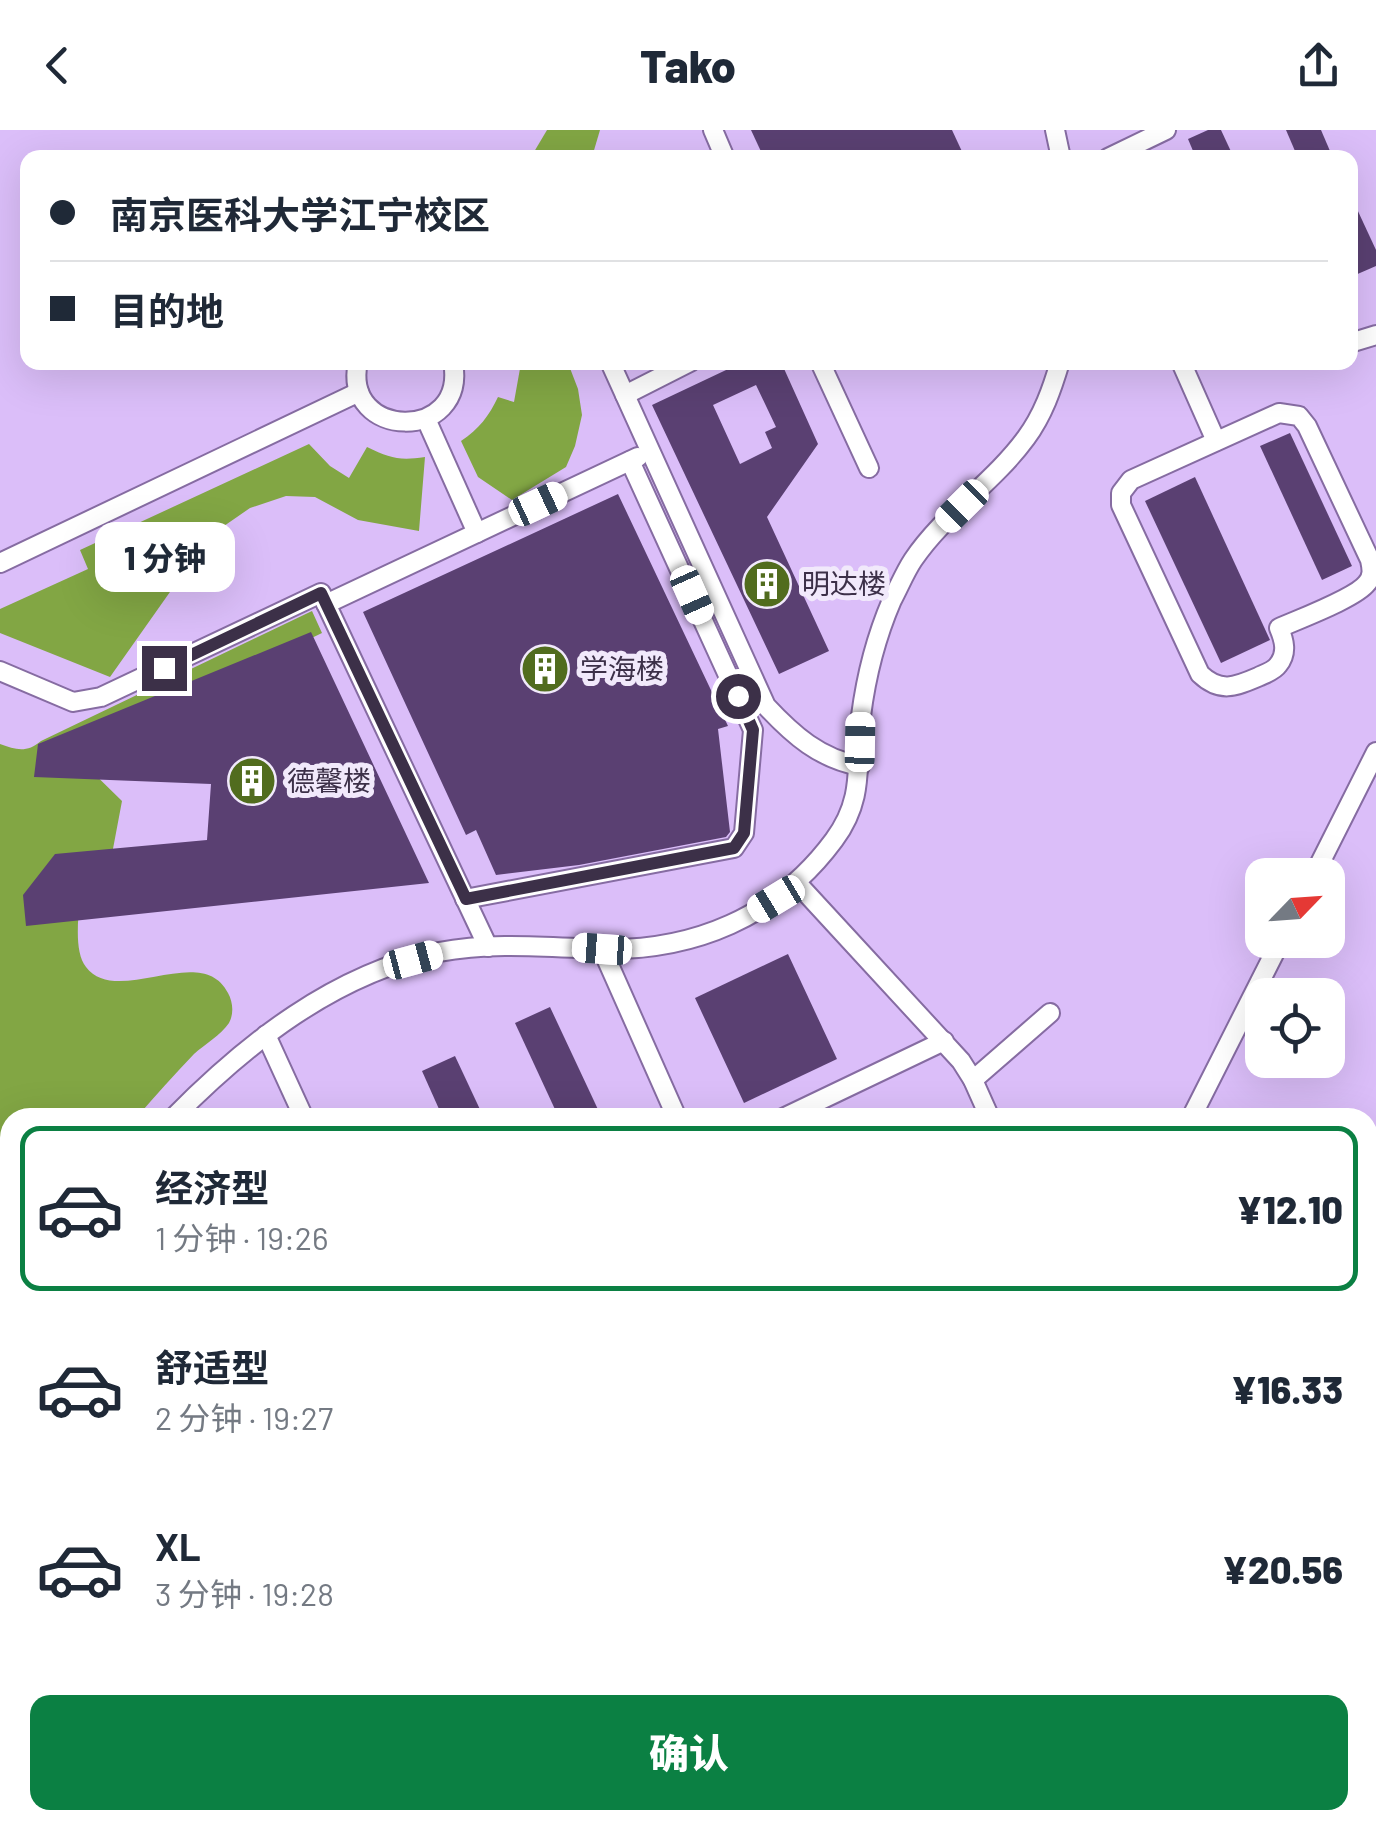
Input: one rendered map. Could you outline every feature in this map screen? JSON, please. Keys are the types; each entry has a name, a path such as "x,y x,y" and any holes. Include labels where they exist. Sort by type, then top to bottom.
{"street":[{"path":"1125,150 1166,130"},
{"path":"356,370 359,392 369,407 386,419 406,423 426,419 442,407 452,388 454,370"},
{"path":"614,370 766,706 811,747 860,766"},
{"path":"625,395 674,370"},
{"path":"824,370 869,468"},
{"path":"184,1108 286,1020 384,967 441,952 488,947 602,949 698,938 744,918 797,883 835,839 852,810 860,766 860,719 871,658 891,602 913,560 1027,436 1050,397 1058,370"},
{"path":"1185,370 1216,440"},
{"path":"0,563 359,392"},
{"path":"1279,412 1299,416 1370,560 1372,572 1370,582 1358,591 1280,628 1286,646 1280,663 1234,687 1216,685 1200,674 1121,505 1121,494 1131,480 1216,440 1279,412"},
{"path":"426,419 477,533"},
{"path":"326,604 651,452"},
{"path":"466,899 734,848 744,833 753,730 630,461"},
{"path":"0,671 74,702 101,698 321,593 488,947"},
{"path":"1323,858 1376,752"},
{"path":"797,883 944,1041 974,1080 986,1108"},
{"path":"602,949 674,1108"},
{"path":"1196,1108 1272,958"},
{"path":"974,1080 1050,1013"},
{"path":"266,1036 299,1108"},
{"path":"804,1108 944,1041"}],"shaded area":[{"path":"547,130 600,130 594,150 535,150"},
{"path":"520,370 571,370 582,415 566,467 512,500 478,477 461,441 483,422 498,397 514,402"},
{"path":"309,444 330,466 349,478 367,447 395,458 425,457 419,531 358,520 315,497 286,496 250,508 201,548 110,677 0,633 0,609 88,569 80,550"},
{"path":"312,611 322,633 73,753 122,801 109,870 82,876 78,936 86,967 100,978 118,981 199,973 216,979 232,1004 232,1016 226,1027 194,1054 145,1108 0,1108 0,744 26,749"}],"building":[{"path":"751,130 952,130 961,150 760,150"},
{"path":"1208,130 1221,130 1230,150 1193,150 1188,139"},
{"path":"1286,130 1321,130 1330,150 1295,150"},
{"path":"1358,211 1376,250 1376,266 1358,274"},
{"name":"明达楼","path":"726,370 785,370 818,444 767,517 829,651 779,674 652,405","holes":["756,385 776,427 765,432 772,448 740,464 713,405"]},
{"path":"1290,433 1352,566 1322,580 1260,446"},
{"path":"1195,477 1270,640 1221,663 1145,501"},
{"name":"学海楼","path":"618,494 728,726 718,729 730,832 726,837 579,865 496,875 476,830 466,835 363,612"},
{"name":"德馨楼","path":"311,632 429,883 26,926 23,895 55,854 207,840 211,784 34,777 38,744"},
{"path":"788,954 837,1059 744,1103 695,998"},
{"path":"550,1007 597,1108 554,1108 515,1023"},
{"path":"455,1056 479,1108 439,1108 422,1071"}],"place":[{"name":"明达楼","path":"767,584"},
{"name":"学海楼","path":"545,669"},
{"name":"德馨楼","path":"252,781"}],"route":[{"path":"164,668 321,593 466,899 734,848 744,833 753,730 738,696"}]}
